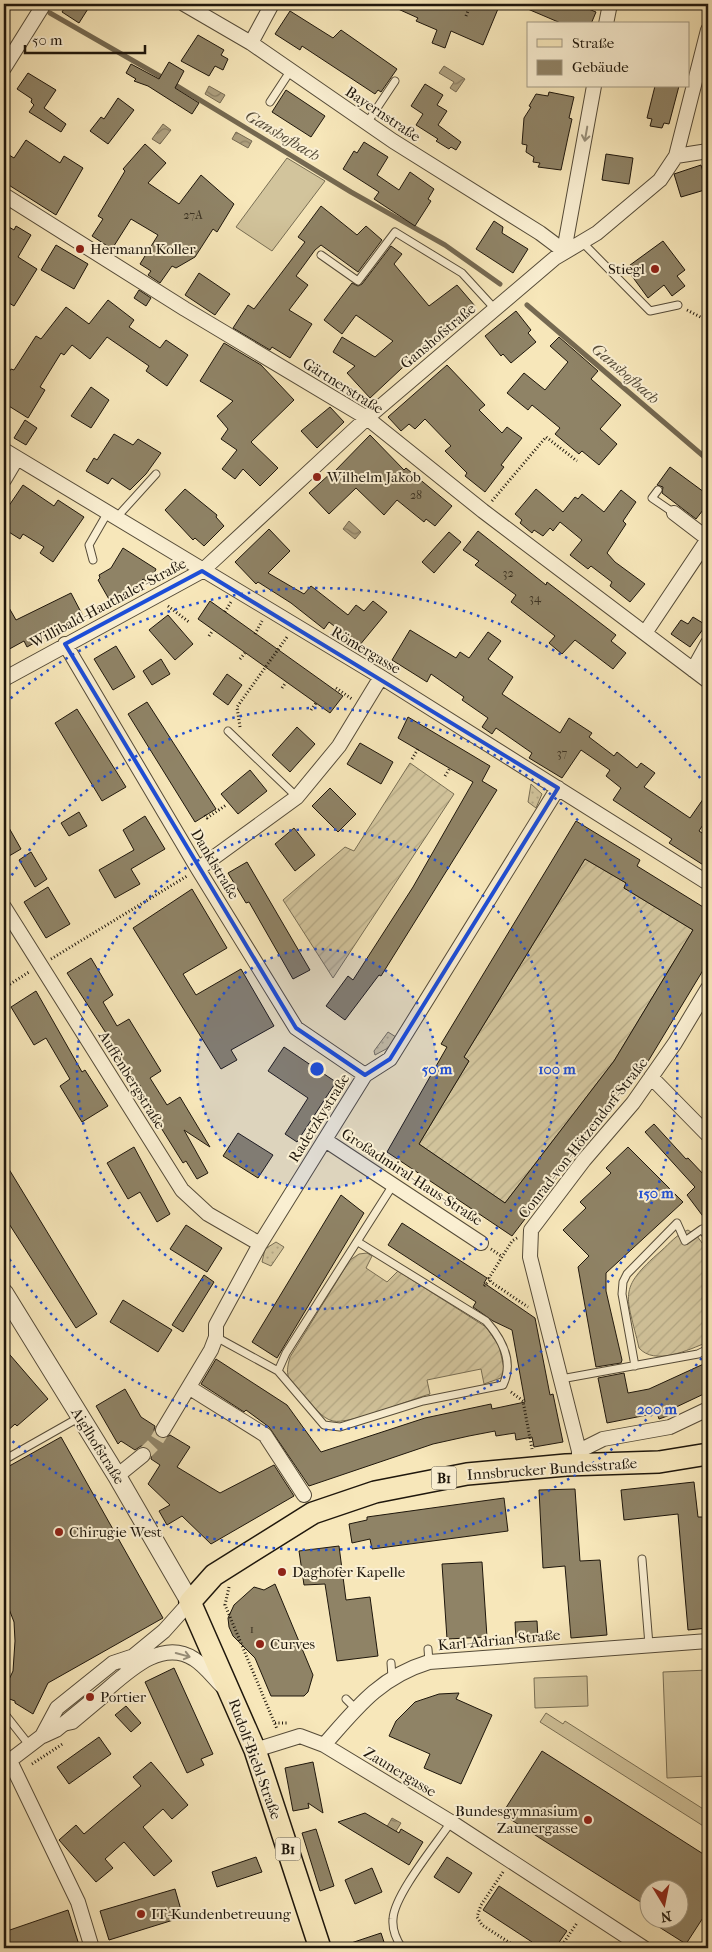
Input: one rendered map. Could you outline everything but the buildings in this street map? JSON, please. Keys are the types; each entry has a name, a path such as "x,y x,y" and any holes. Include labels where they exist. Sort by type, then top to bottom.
{"main road":[{"name":"Innsbrucker Bundesstraße","path":"190,1602 214,1575 313,1513 375,1492 467,1474 579,1458 650,1462 708,1454"},
{"name":"Rudolf-Biebl-Straße","path":"190,1602 255,1750 320,1948"}],"street":[{"path":"4,68 44,4"},
{"name":"Bayernstraße","path":"184,4 251,43 367,123 540,232 564,251"},
{"path":"251,43 272,4"},
{"path":"606,22 610,4"},
{"name":"Ganshofstraße","path":"202,571 367,418 564,251 597,233 660,180 676,156 708,30"},
{"path":"564,251 594,88"},
{"path":"676,156 708,151"},
{"name":"Gärtnerstraße","path":"4,195 185,309 367,418 483,511 708,681"},
{"name":"Römergasse","path":"4,450 113,514 202,571 381,677 708,883"},
{"path":"4,480 17,458"},
{"path":"645,633 708,539 674,514"},
{"name":"Willibald-Hauthaler-Straße","path":"4,679 65,644 202,571"},
{"name":"Danklstraße","path":"65,644 198,869 296,1028 365,1075"},
{"path":"693,670 708,644"},
{"path":"198,869 297,797 339,746 381,677"},
{"name":"Radetzkystraße","path":"163,1430 190,1388 216,1337 216,1325 260,1244 365,1075 390,1060 558,788"},
{"name":"Auffenbergstraße","path":"4,907 182,1190 208,1214 260,1244"},
{"name":"Conrad-von-Hötzendorf-Straße","path":"579,1458 562,1379 530,1257 531,1230 651,1077 708,988"},
{"path":"651,1077 708,1135"},
{"name":"Großadmiral-Haus-Straße","path":"325,1140 481,1242"},
{"name":"Aiglhofstraße","path":"4,1293 117,1476 190,1602"},
{"path":"190,1388 265,1436 304,1495"},
{"name":"Innsbrucker Bundesstraße","path":"579,1458 603,1439 670,1427 708,1410"},
{"path":"117,1476 143,1455"},
{"path":"92,1948 78,1902 7,1763 30,1747 53,1726 134,1661 190,1602"},
{"name":"Karl-Adrian-Straße","path":"324,1745 351,1704 391,1670 406,1669 429,1656 708,1641"},
{"path":"53,1726 57,1708 113,1663 134,1661 160,1654 188,1655 195,1659 232,1695"},
{"name":"Zaunergasse","path":"255,1750 282,1740 300,1736 324,1745 451,1822 644,1948"}],"lane":[{"path":"270,102 290,70"},
{"path":"367,123 395,80"},
{"path":"321,255 358,281 396,232 462,273 495,309"},
{"path":"582,242 650,311 678,305"},
{"path":"93,560 89,546 113,514 156,474"},
{"path":"658,490 652,498 674,514"},
{"path":"228,731 297,797"},
{"path":"278,1371 286,1354 393,1184"},
{"path":"635,1366 622,1294 623,1282 627,1274 677,1223 685,1241 702,1229 708,1238"},
{"path":"216,1337 278,1371 324,1425 340,1427 423,1401 503,1385 509,1373 501,1338 486,1321 358,1242"},
{"path":"562,1379 698,1354 708,1349"},
{"path":"4,1460 80,1417"},
{"path":"642,1559 648,1645"},
{"path":"53,1726 74,1725 125,1683 134,1661"},
{"path":"4,1713 30,1747"},
{"path":"402,1948 395,1936 392,1918 400,1896 451,1822"}],"path":[{"path":"466,16 471,4"},
{"path":"678,305 708,321"},
{"path":"483,511 546,437 577,461"},
{"path":"156,596 189,622"},
{"path":"209,636 213,630"},
{"path":"242,744 237,707 287,636"},
{"path":"240,659 245,653"},
{"path":"282,688 286,682"},
{"path":"311,710 316,703"},
{"path":"412,759 418,750"},
{"path":"445,776 450,768"},
{"path":"205,816 207,818 226,805"},
{"path":"4,988 198,869"},
{"path":"484,1286 490,1280 501,1256"},
{"path":"490,1280 536,1313 544,1311"},
{"path":"523,1400 532,1449"},
{"path":"232,1581 226,1593 225,1605 275,1723 293,1723"},
{"path":"28,1766 70,1738"},
{"path":"504,1870 481,1905 477,1917 482,1925 518,1948"},
{"path":"560,1948 577,1923"}],"highlighted area":[{"path":"202,571 558,788 390,1059 365,1075 296,1028 65,644"}],"shaded area":[{"path":"287,158 325,181 272,251 236,227"},
{"path":"410,763 454,794 333,978 283,900 345,847 354,851"},
{"path":"531,784 542,794 536,808 528,802"},
{"path":"585,859 626,883 624,888 693,930 614,1061 505,1203 419,1144 469,1061 464,1057"},
{"path":"388,1032 396,1037 388,1048 375,1055 374,1051"},
{"path":"688,1230 697,1236 708,1251 708,1342 672,1355 654,1356 639,1348 629,1304 631,1285 647,1264 677,1236"},
{"path":"276,1242 284,1247 271,1266 262,1262 265,1249"},
{"path":"367,1253 372,1256 366,1268 387,1282 398,1271 486,1327 499,1346 504,1368 501,1378 484,1384 481,1369 427,1380 430,1394 366,1416 333,1421 321,1414 291,1383 288,1375 290,1357 350,1260 359,1254"},
{"path":"708,1670 708,1776 667,1778 663,1672"},
{"path":"587,1676 588,1706 535,1708 534,1678"},
{"path":"546,1713 563,1724 565,1721 708,1812 708,1829 540,1722"}],"water":[{"path":"444,66 465,79 456,92 450,88 454,82 439,73"},
{"path":"209,86 225,95 220,103 205,94"},
{"path":"163,124 171,130 160,144 152,139"},
{"path":"236,132 252,141 248,148 232,139"},
{"path":"349,521 361,532 355,539 343,529"},
{"path":"392,1818 401,1823 393,1836 385,1830"}],"waterway":[{"name":"Ganshofbach","path":"50,13 165,79"},
{"name":"Ganshofbach","path":"172,83 351,192 445,245 500,284"},
{"name":"Ganshofbach","path":"527,305 708,460"}],"tunnel":[{"path":"143,1455 155,1443 163,1430"},
{"path":"83,1696 90,1690"}],"place":[{"name":"Hermann Koller","path":"80,249"},
{"name":"Stiegl","path":"655,269"},
{"name":"Wilhelm Jakob","path":"317,477"},
{"name":"Chirugie West","path":"59,1532"},
{"name":"Daghofer Kapelle","path":"282,1572"},
{"name":"Curves","path":"260,1644"},
{"name":"Portier","path":"90,1697"},
{"name":"Bundesgymnasium Zaunergasse","path":"588,1820"},
{"name":"IT-Kundenbetreuung","path":"141,1914"}]}
